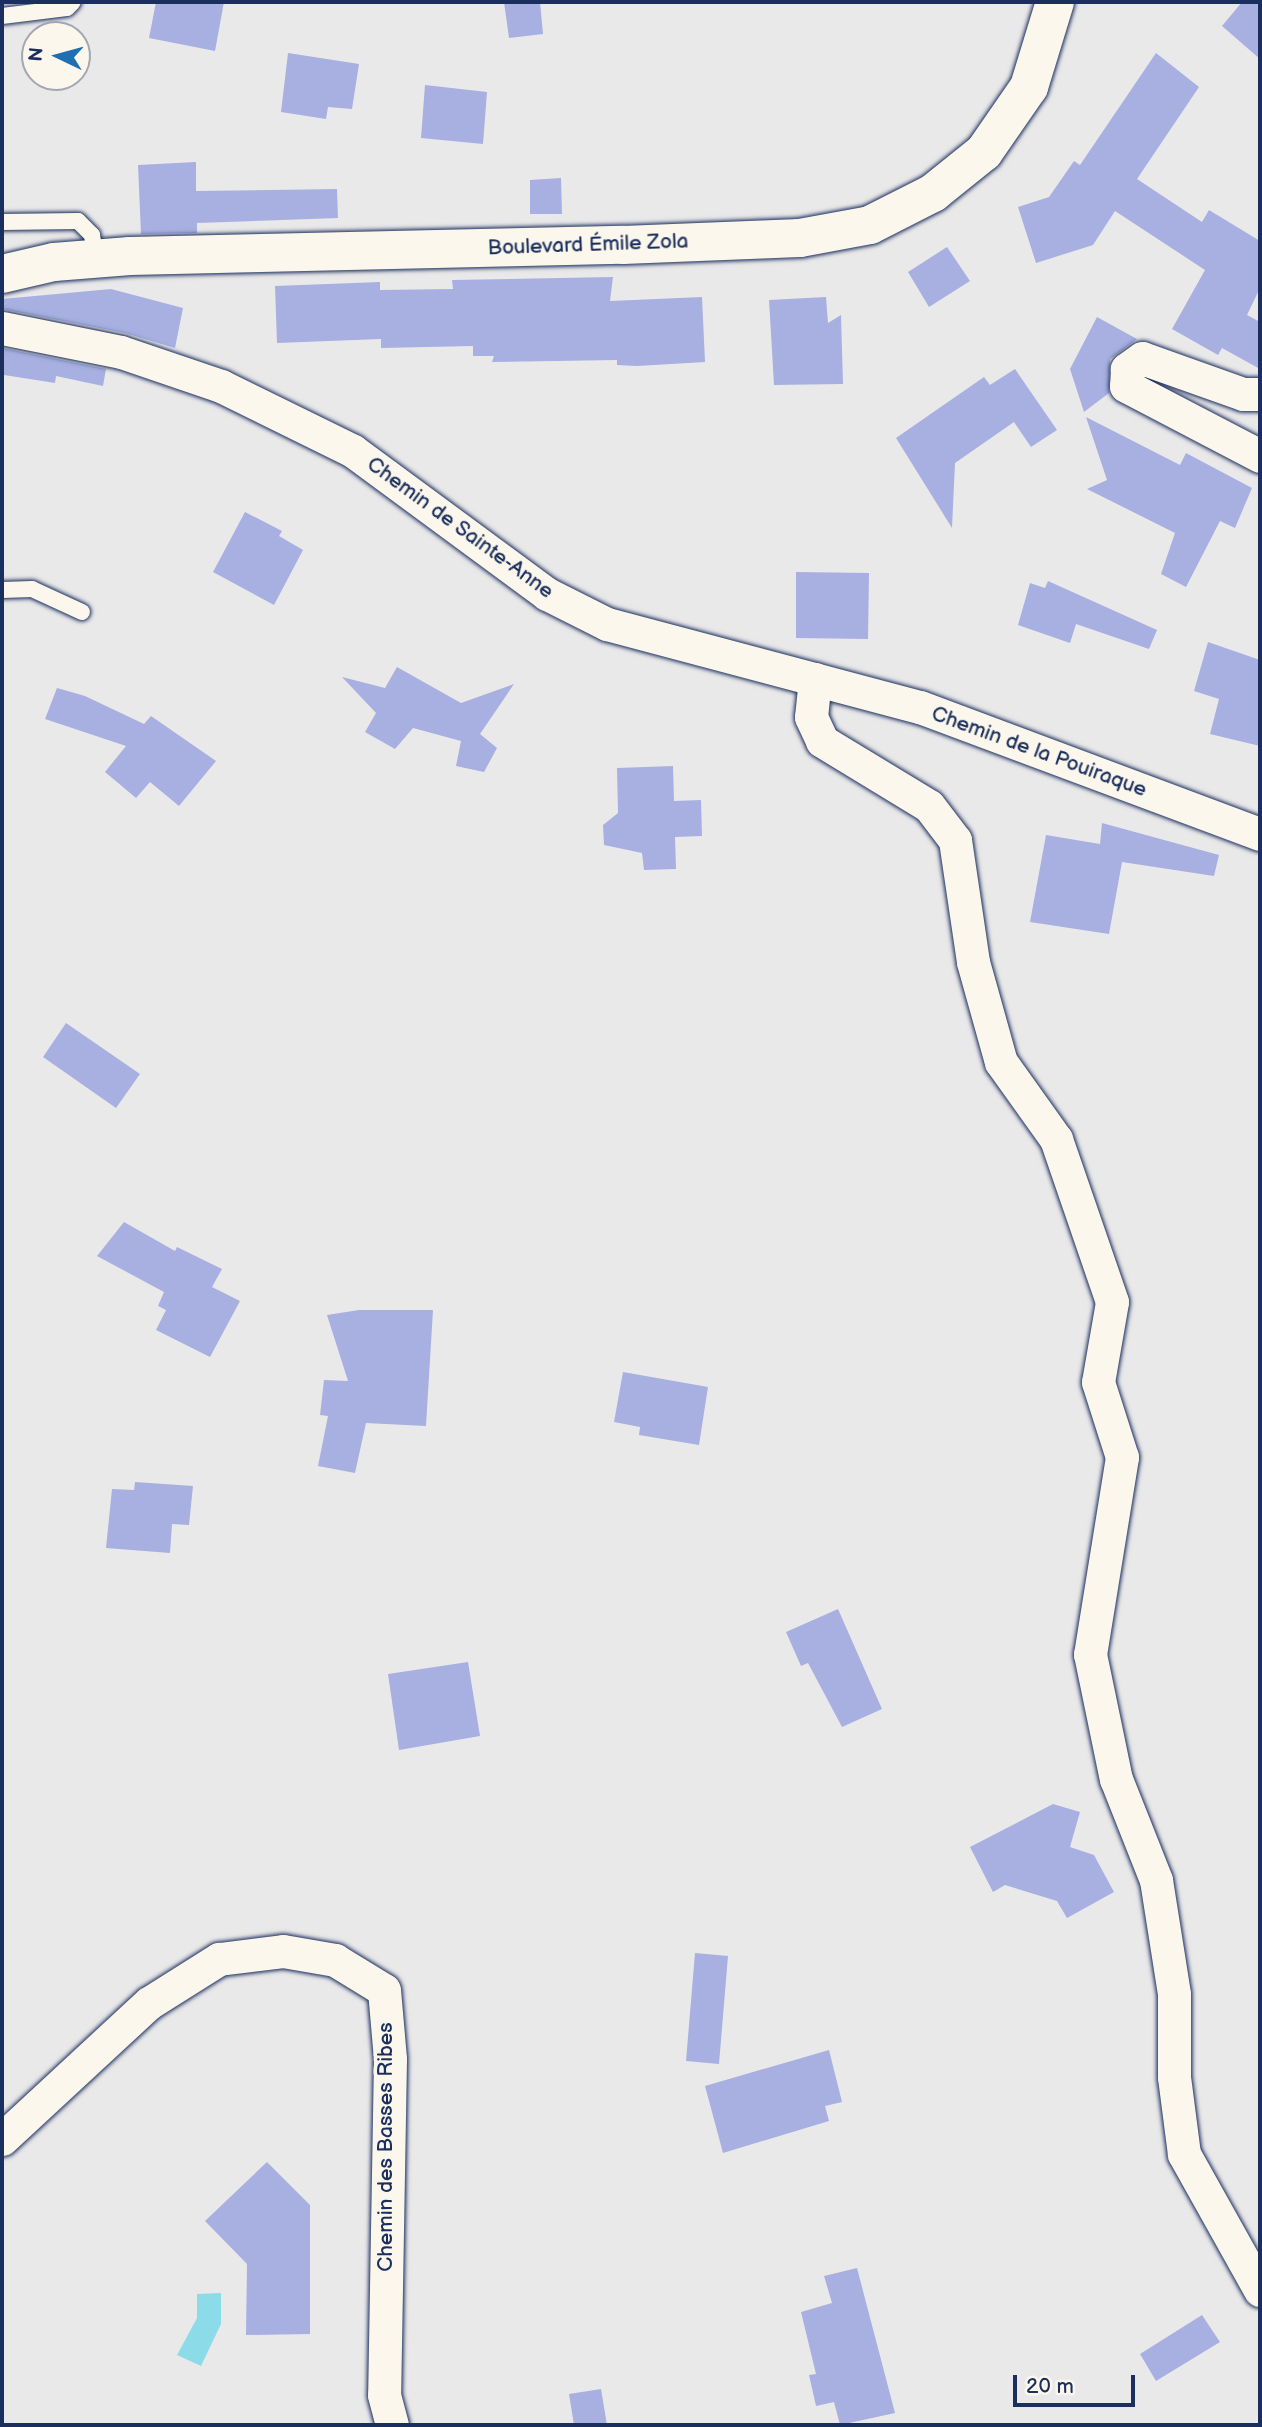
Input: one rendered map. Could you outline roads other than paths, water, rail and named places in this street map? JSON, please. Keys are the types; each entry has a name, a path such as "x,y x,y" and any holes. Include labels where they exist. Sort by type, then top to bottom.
{"main road":[{"name":"Boulevard Émile Zola","path":"2,274 96,258 800,238 870,225 933,193 984,152 1030,88 1055,2"}],"street":[{"name":"Chemin de Sainte-Anne","path":"2,328 121,352 221,386 353,451 547,594 607,624 737,662 815,679"},
{"path":"1260,394 1242,394 1142,358 1127,369 1126,386 1260,456"},
{"name":"Chemin de la Pouiraque","path":"815,679 920,707 1260,834"},
{"path":"815,679 811,717 822,741 929,806 956,840 973,962 1001,1062 1056,1139 1112,1302 1098,1382 1122,1457 1090,1654 1116,1780 1156,1880 1174,1994 1174,2077 1184,2154 1260,2290"},
{"name":"Chemin des Basses Ribes","path":"2,2139 149,2003 219,1959 283,1951 335,1960 384,1990 390,2059 384,2395 392,2425"}],"lane":[{"path":"2,16 67,8 73,2"},
{"path":"2,222 78,221 92,236 96,258"},
{"path":"2,590 32,589 82,612"}],"water":[{"path":"221,2293 221,2324 201,2366 177,2355 197,2318 197,2294"}]}
